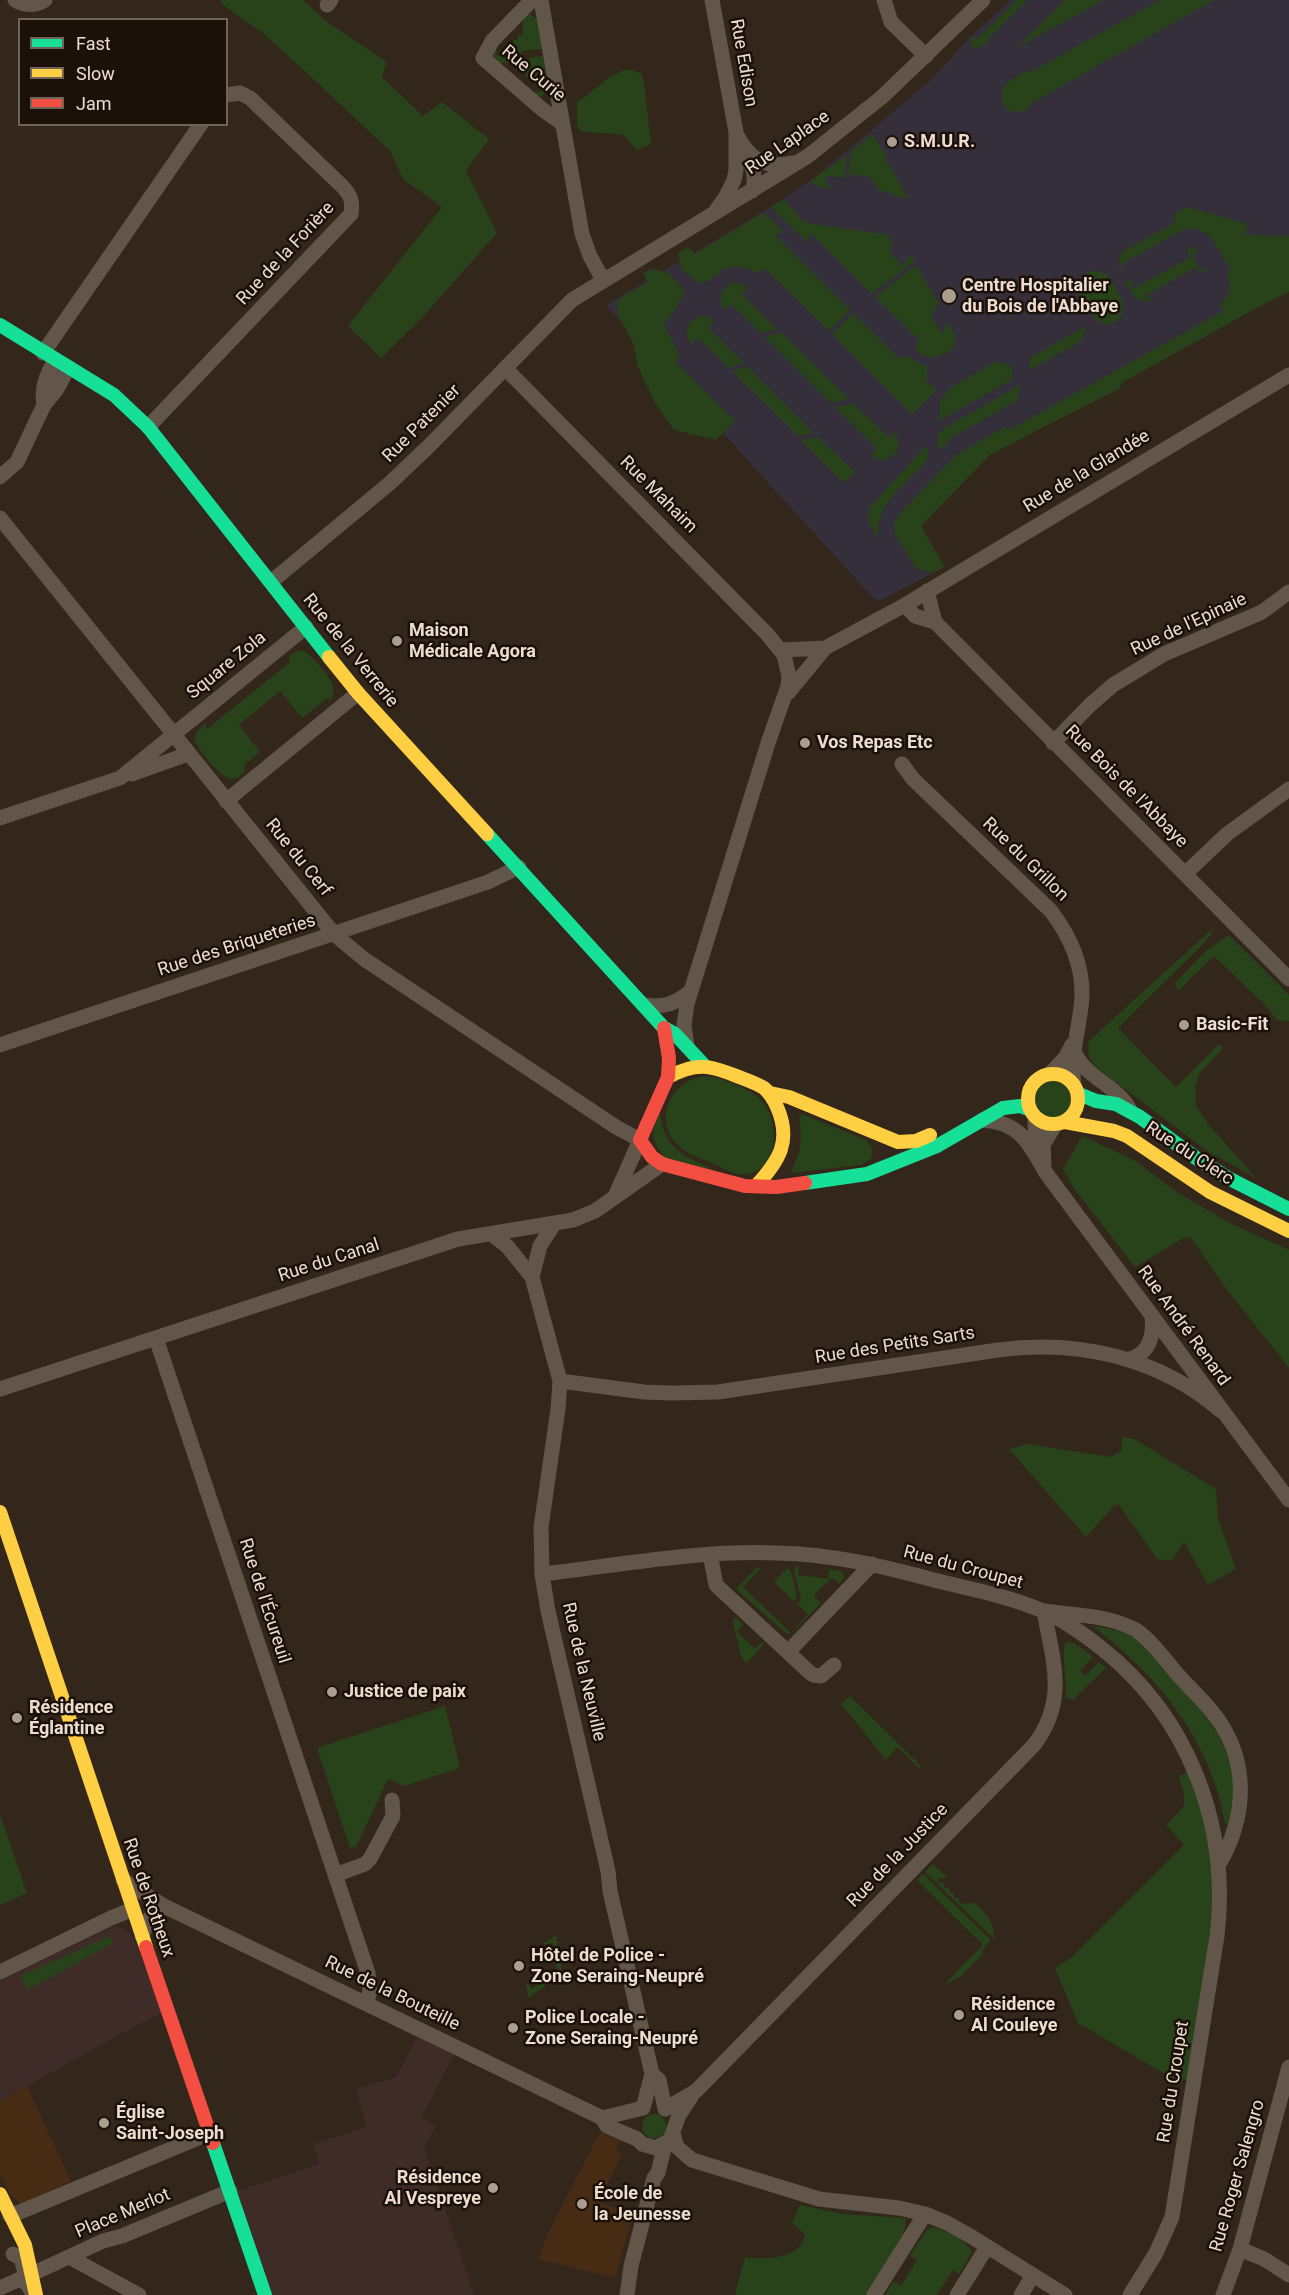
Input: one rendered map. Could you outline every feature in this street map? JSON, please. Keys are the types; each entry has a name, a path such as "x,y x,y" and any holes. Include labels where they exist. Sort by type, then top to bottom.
{"street":[{"path":"15,0 32,5 45,0"},
{"name":"Rue Curie","path":"531,0 492,41 483,58 543,110 562,123"},
{"name":"Rue Curie","path":"541,0 582,234 598,283"},
{"name":"Rue Edison","path":"712,0 741,156 753,171 752,191"},
{"path":"884,0 891,22 926,56"},
{"name":"Rue Laplace","path":"598,283 800,161 875,103 983,0"},
{"name":"Rue de la Forière","path":"148,427 351,214 352,202 349,193 333,177 250,98 240,93 228,95"},
{"path":"0,477 17,462 45,405 57,389 55,360 200,126"},
{"path":"711,216 730,189 741,156 766,165 783,165 800,161"},
{"name":"Rue Patenier","path":"271,582 390,483 562,309 598,283"},
{"name":"Rue de la Verrerie","path":"0,325 114,395 148,427 358,693 644,1005"},
{"name":"Rue Mahaim","path":"505,368 762,629 781,650 788,666 789,676 784,697 690,992 685,1013 684,1032 687,1046"},
{"name":"Rue de la Glandée","path":"905,604 1289,375"},
{"name":"Rue du Cerf","path":"0,518 334,934 364,959 616,1127 640,1140"},
{"name":"Rue Bois de l'Abbaye","path":"927,591 935,622"},
{"name":"Rue de l'Epinaie","path":"1053,743 1095,699 1113,685 1164,654 1262,612 1289,592"},
{"name":"Rue Mahaim","path":"784,697 825,648 905,604"},
{"name":"Rue Bois de l'Abbaye","path":"905,604 915,616 935,622 1289,979"},
{"name":"Square Zola","path":"120,778 306,627"},
{"name":"Rue Mahaim","path":"781,650 825,648"},
{"path":"226,801 358,693"},
{"path":"0,819 188,754"},
{"name":"Rue du Grillon","path":"902,764 913,779 1051,911 1059,922 1074,952 1082,983 1081,1008 1071,1069 1077,1090"},
{"path":"1186,873 1227,834 1289,789"},
{"name":"Rue des Briqueteries","path":"0,1045 488,882 519,867"},
{"path":"661,1018 690,992"},
{"path":"644,1005 661,1018 703,1064 754,1083 770,1093 789,1098 898,1142 916,1141 946,1134 999,1100 1029,1091"},
{"path":"661,1018 678,1022 685,1013"},
{"path":"616,1194 668,1077 669,1058 661,1018"},
{"path":"1075,1046 1081,1065 1121,1097 1132,1113"},
{"name":"Rue du Grillon","path":"1050,1074 1075,1046"},
{"path":"668,1077 687,1067 703,1064"},
{"path":"1032,1113 1028,1100 1029,1091 1037,1080 1050,1074 1064,1076 1077,1090 1076,1111 1045,1138 1043,1160 1046,1173"},
{"name":"Rue du Clerc","path":"1077,1090 1096,1101 1116,1104 1228,1178 1289,1209"},
{"path":"756,1186 777,1163 783,1144 783,1119 770,1093"},
{"path":"640,1140 652,1157 662,1164 728,1182 776,1187 867,1174 1003,1108 1020,1106 1046,1124 1060,1123"},
{"name":"Rue André Renard","path":"1032,1113 1036,1155"},
{"name":"Rue André Renard","path":"982,1120 997,1121 1014,1128 1036,1155 1046,1173 1289,1500"},
{"name":"Rue du Clerc","path":"1060,1123 1082,1123 1101,1130 1105,1128 1125,1134 1200,1186 1289,1231"},
{"name":"Rue du Canal","path":"0,1389 458,1239 554,1224 586,1215 662,1164"},
{"name":"Rue de la Neuville","path":"532,1277 540,1246 554,1224"},
{"name":"Rue de la Neuville","path":"491,1234 507,1246 532,1277 560,1381 541,1527 542,1574 548,1611 652,2074 643,2108"},
{"path":"1130,1359 1142,1353 1150,1341 1153,1328 1151,1315"},
{"name":"Rue de l'Écureuil","path":"156,1338 368,1973 370,1992 366,2003"},
{"name":"Rue des Petits Sarts","path":"560,1381 644,1392 694,1393 765,1385 1018,1347 1076,1349 1130,1359 1170,1375 1192,1388 1221,1411"},
{"name":"Rue de Rotheux","path":"0,1512 132,1909 265,2295"},
{"path":"710,1554 716,1585 807,1671 817,1676 824,1674 834,1665"},
{"name":"Rue du Croupet","path":"542,1574 710,1554 801,1554 872,1564 1001,1597 1044,1611 1125,1624 1136,1630 1217,1718 1238,1763 1240,1812 1227,1851 1218,1866"},
{"path":"788,1652 872,1564"},
{"name":"Rue du Croupet","path":"1044,1611 1086,1636 1109,1654 1165,1713 1186,1750 1204,1791 1215,1838 1220,1900 1217,1936 1172,2217 1156,2253 1130,2295"},
{"name":"Rue de la Justice","path":"658,2141 679,2115 690,2095 1042,1734 1050,1719 1056,1684 1044,1611"},
{"path":"335,1875 365,1864 370,1859 393,1816 392,1800"},
{"name":"Rue de la Bouteille","path":"123,1880 158,1905 602,2118 607,2126 658,2141"},
{"path":"0,1972 132,1909 138,1900 158,1905 142,1936"},
{"name":"Rue Roger Salengro","path":"1223,2295 1240,2249 1289,2067"},
{"name":"Rue de la Neuville","path":"652,2074 657,2076 664,2109"},
{"path":"660,2088 672,2096 690,2095"},
{"name":"Rue de la Justice","path":"664,2109 690,2095"},
{"path":"602,2118 656,2105 671,2115 650,2157 656,2176"},
{"path":"643,2108 634,2119 632,2126 658,2141 677,2147 686,2160 819,2199 899,2208 925,2214 947,2223 1065,2295"},
{"path":"10,2216 210,2133"},
{"path":"627,2295 633,2259 656,2176 658,2141"},
{"path":"656,2176 686,2160"},
{"name":"Place Merlot","path":"0,2288 71,2258 103,2241 122,2236 230,2191"},
{"path":"0,2193 25,2245 25,2295"},
{"path":"874,2295 925,2214"},
{"path":"10,2216 9,2234 13,2254 21,2258 30,2292 35,2295"},
{"path":"957,2295 987,2247"},
{"path":"1240,2249 1264,2259 1289,2275"},
{"path":"71,2258 139,2295"},
{"path":"1021,2295 1033,2276"}],"shaded area":[{"name":"Centre Hospitalier du Bois de l'Abbaye","path":"1011,0 1289,0 1289,290 990,453 920,525 944,567 877,602 606,305 748,221 812,180 931,80 968,39"},
{"path":"114,1926 125,1929 134,1938 163,2013 135,2026 0,2101 0,1981"},
{"path":"417,2037 454,2055 421,2118 436,2126 424,2146 474,2295 273,2295 237,2191 319,2164 313,2144 367,2127 356,2089 396,2077"},
{"path":"27,2086 71,2181 20,2204 10,2194 0,2174 0,2101"},
{"name":"École de la Jeunesse","path":"600,2132 620,2141 616,2150 622,2153 599,2203 633,2213 615,2278 538,2259 549,2231"}],"green space":[{"path":"220,0 303,0 326,21 387,62 382,77 423,116 442,102 489,139 466,171 497,233 421,319 381,358 348,326 442,207 403,179 391,152 264,34 223,5"},
{"path":"1017,0 1027,0 987,40 989,41 977,48 971,46 970,36 977,39"},
{"path":"1065,0 1104,0 1016,48"},
{"path":"1160,0 1214,0 1030,104 1030,108 1016,112 1004,106 1002,93 1011,80 1028,70 1029,73"},
{"path":"530,14 538,20 543,49 521,51 523,62 529,58 544,56 549,89 541,97 530,92 541,92 541,87 536,87 536,82 531,82 525,72 520,73 520,68 515,68 514,63 498,63 493,57 496,45 497,56 502,55 502,51 508,50 507,45 513,45 513,40 518,40 518,35 523,35 523,16"},
{"path":"624,70 642,74 644,83 651,144 638,150 623,135 581,131 577,125 577,103 608,78"},
{"path":"873,134 908,198 880,191 869,177 849,174 851,151"},
{"path":"847,155 844,178 828,176 825,180 831,189 819,187 810,181"},
{"path":"784,199 801,219 811,224 891,235 888,240 893,243 889,250 902,266 910,255 914,261 872,294 811,233 807,242 771,207"},
{"path":"1187,207 1248,224 1244,235 1289,236 1289,292 1123,382 1119,389 991,454 921,526 945,567 932,573 917,569 895,535 894,524 897,517 956,455 1004,427 1009,430 1225,310 1218,305 1229,293 1230,285 1227,277 1231,269 1210,236 1195,228 1183,230 1120,265 1126,269 1118,266 1122,252 1176,222 1173,215"},
{"path":"764,212 784,232 775,235 850,310 829,331 765,268 758,274 744,267 730,267 720,271 708,281 699,283 681,268 678,253 688,247 695,254"},
{"path":"1191,247 1199,253 1191,254 1200,269 1210,269 1201,272 1194,268 1145,296 1153,300 1147,301 1139,300 1125,282 1132,281 1133,289 1189,258 1188,248"},
{"path":"916,265 938,303 931,316 942,334 949,322 956,337 953,349 939,356 924,356 915,350 919,340 875,297"},
{"path":"653,269 668,273 685,291 664,324 680,355 675,361 735,421 716,440 674,430 655,403 638,367 633,343 618,315 617,304 621,298 648,282 643,273"},
{"path":"1093,270 1108,275 1123,301 1122,316 1111,324 1097,320 1082,299 1077,287 1080,278"},
{"path":"735,282 748,287 742,294 777,329 761,333 731,304 725,310 722,306 721,293"},
{"path":"853,313 899,358 909,356 928,367 926,381 937,390 912,414 832,334"},
{"path":"699,316 709,317 714,321 708,327 744,363 729,368 698,338 691,344 687,331 689,324"},
{"path":"1086,326 1083,340 1028,371 1031,357"},
{"path":"781,332 849,399 831,403 765,337"},
{"path":"995,362 1010,365 1013,371 1011,380 939,421 940,401 950,388"},
{"path":"747,366 814,433 798,436 732,371"},
{"path":"1020,385 1017,401 954,436 937,451 938,434 946,427"},
{"path":"853,403 888,437 894,432 898,438 898,448 890,458 883,460 871,455 877,448 835,407"},
{"path":"818,437 855,472 844,483 801,440"},
{"path":"928,444 927,461 886,505 878,527 878,539 868,522 870,507"},
{"path":"304,651 322,668 333,685 334,691 329,703 329,697 302,718 280,691 239,725 260,752 245,764 244,772 240,776 234,779 228,778 210,763 199,749 195,738 197,732 206,723 206,730 289,663 290,655"},
{"path":"1214,927 1211,935 1200,947 1118,1028 1176,1087 1219,1044 1223,1048 1200,1073 1195,1087 1196,1106 1210,1126 1256,1178 1207,1151 1096,1067 1089,1055 1089,1041"},
{"path":"1229,935 1289,995 1289,1021 1277,1020 1266,1006 1214,956 1179,990 1176,987 1176,982 1207,950"},
{"path":"703,1076 717,1078 742,1088 761,1100 767,1108 772,1118 774,1141 767,1162 759,1169 744,1175 731,1172 686,1151 670,1135 666,1124 666,1113 674,1094 682,1086"},
{"path":"1054,1080 1068,1085 1073,1099 1068,1113 1054,1118 1040,1113 1035,1099 1040,1085"},
{"path":"660,1113 662,1125 671,1144 685,1156 715,1170 666,1159 653,1137 654,1127"},
{"path":"802,1114 866,1140 873,1150 871,1159 861,1165 792,1173 800,1145 799,1116"},
{"path":"1082,1136 1134,1160 1178,1193 1232,1224 1289,1250 1289,1368 1228,1291 1191,1238 1185,1237 1135,1267 1074,1188 1063,1169"},
{"path":"1122,1436 1136,1440 1216,1489 1218,1519 1236,1569 1208,1585 1184,1542 1172,1561 1157,1559 1119,1505 1114,1506 1086,1537 1009,1449 1028,1444 1111,1457 1122,1450"},
{"path":"799,1565 798,1575 828,1579 829,1569 842,1571 844,1577 839,1584 832,1577 814,1595 821,1603 792,1633 787,1634 736,1589 758,1566 760,1569 743,1587 791,1633 808,1614 797,1604 801,1599 794,1569"},
{"path":"787,1568 791,1571 797,1597 794,1601 774,1582"},
{"path":"737,1618 743,1625 737,1632 755,1649 762,1642 764,1644 746,1664 741,1656 733,1623 733,1619"},
{"path":"1096,1626 1124,1632 1136,1639 1204,1712 1224,1746 1233,1773 1234,1795 1228,1825 1225,1823 1208,1765 1179,1713 1161,1689 1140,1667 1095,1628"},
{"path":"1066,1642 1074,1643 1093,1657 1080,1671 1085,1676 1099,1662 1106,1668 1073,1700 1066,1698 1064,1652"},
{"path":"850,1696 921,1766 919,1768 898,1747 886,1760 841,1704"},
{"path":"445,1706 460,1768 404,1786 388,1779 356,1847 350,1848 317,1748"},
{"path":"1188,1771 1208,1837 1212,1887 1205,1970 1187,2080 1183,2079 1182,2084 1078,2023 1055,1968 1072,1957 1184,1845 1166,1825 1184,1806 1184,1793 1179,1777"},
{"path":"0,1814 27,1893 0,1905"},
{"path":"933,1864 948,1878 939,1878 938,1883 944,1883 944,1888 949,1888 950,1893 954,1893 954,1898 959,1898 960,1904 975,1903 986,1915 993,1928 994,1939 925,1872"},
{"path":"923,1874 991,1940 981,1952 983,1954 961,1976 947,1984 983,1945 917,1880"},
{"path":"556,1935 562,1971 555,1979 528,1998 526,1981 532,1989 557,1970 553,1943 542,1945"},
{"path":"110,1936 113,1943 28,1990 20,1976"},
{"path":"654,2114 662,2118 666,2126 662,2134 654,2138 646,2134 642,2126 646,2118"},
{"path":"800,2205 843,2214 905,2218 906,2225 903,2233 905,2235 867,2295 735,2295 745,2257 781,2256 797,2249 802,2243 805,2234 792,2223"},
{"path":"932,2227 961,2240 972,2252 959,2274 953,2270 937,2295 885,2295 893,2282 901,2286 917,2260 910,2256 925,2232"}],"traffic: fast":[{"path":"0,325 114,395 148,427 329,657"},
{"path":"487,834 664,1028 675,1034 703,1064"},
{"path":"1079,1094 1096,1101 1116,1104 1140,1117 1228,1178 1289,1209"},
{"path":"805,1183 867,1174 937,1146 1003,1108 1020,1106 1029,1109"},
{"path":"213,2143 265,2295"}],"traffic: slow":[{"path":"329,657 358,693 487,834"},
{"path":"668,1077 696,1067 711,1068 755,1083 768,1092 776,1104 781,1119 783,1140 777,1159 756,1186"},
{"path":"1048,1074 1058,1074 1071,1081 1078,1094 1078,1099 1078,1104 1071,1117 1058,1124 1048,1124 1039,1120 1032,1113 1028,1104 1028,1094 1032,1085 1039,1078 1048,1074"},
{"path":"770,1093 789,1097 898,1142 916,1141 930,1135"},
{"path":"1065,1122 1114,1131 1127,1136 1210,1192 1289,1231"},
{"path":"0,1512 146,1947"},
{"path":"0,2194 25,2245 36,2295"}],"traffic: jam":[{"path":"664,1028 669,1058 668,1077 640,1140 652,1157 662,1164 745,1186 776,1187 805,1183"},
{"path":"146,1947 213,2143"}],"place":[{"name":"S.M.U.R.","path":"892,142"},
{"name":"Centre Hospitalier du Bois de l'Abbaye","path":"949,296"},
{"name":"Maison Médicale Agora","path":"397,641"},
{"name":"Vos Repas Etc","path":"805,743"},
{"name":"Basic-Fit","path":"1184,1025"},
{"name":"Justice de paix","path":"332,1692"},
{"name":"Résidence Églantine","path":"17,1718"},
{"name":"Hôtel de Police - Zone Seraing-Neupré","path":"519,1966"},
{"name":"Résidence Al Couleye","path":"959,2015"},
{"name":"Police Locale - Zone Seraing-Neupré","path":"513,2028"},
{"name":"Église Saint-Joseph","path":"104,2123"},
{"name":"Résidence Al Vespreye","path":"493,2188"},
{"name":"École de la Jeunesse","path":"582,2204"}]}
